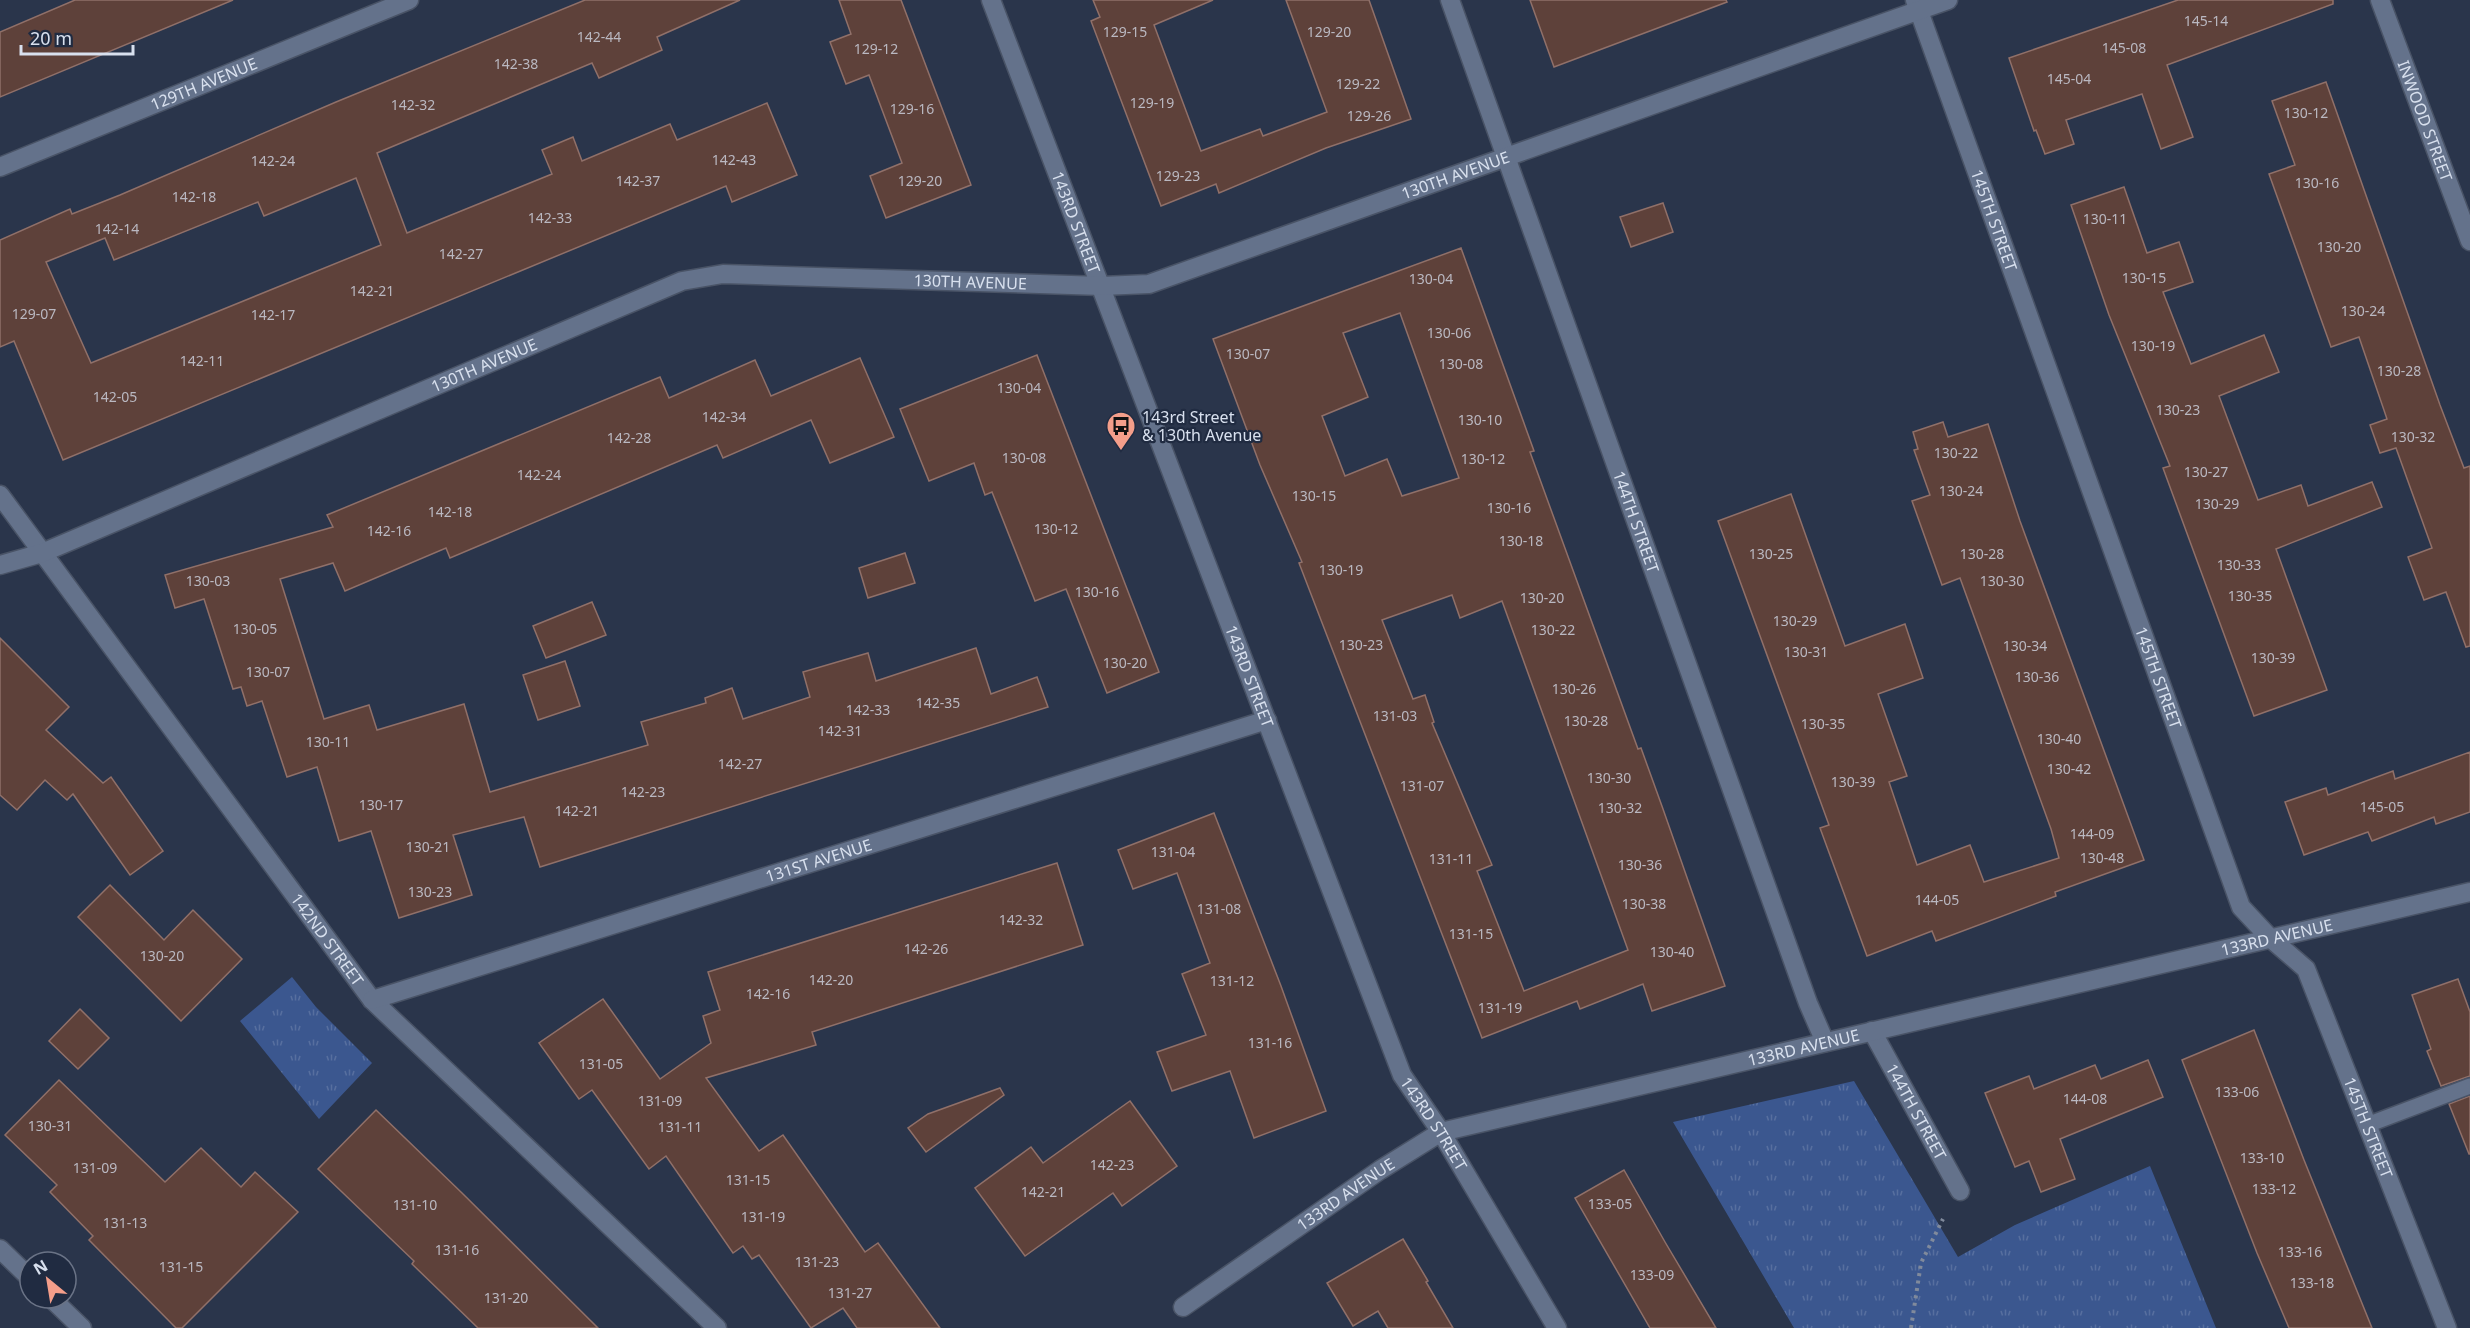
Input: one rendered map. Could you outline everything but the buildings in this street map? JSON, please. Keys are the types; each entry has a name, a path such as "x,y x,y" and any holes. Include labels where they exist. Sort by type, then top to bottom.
{"street":[{"name":"129TH AVENUE","path":"0,167 409,0"},
{"name":"143RD STREET","path":"990,0 1102,286 1402,1075 1441,1132 1557,1328"},
{"name":"144TH STREET","path":"1450,0 1808,1003 1825,1042"},
{"name":"130TH AVENUE","path":"0,566 42,553 682,281 723,274 1102,286 1149,284 1507,158 1917,5 1948,0"},
{"name":"INWOOD STREET","path":"2380,0 2470,242"},
{"name":"145TH STREET","path":"1917,5 2241,907 2269,937 2306,969 2447,1328"},
{"name":"142ND STREET","path":"0,495 372,1000 717,1328"},
{"name":"131ST AVENUE","path":"372,1000 1267,720"},
{"name":"133RD AVENUE","path":"1183,1307 1380,1170 1441,1132 2269,937 2470,892"},
{"name":"144TH STREET","path":"1872,1031 1960,1191"},
{"path":"0,1249 18,1266"},
{"path":"63,1310 82,1328"}],"lane":[{"path":"2367,1125 2470,1086"}],"path":[{"path":"1911,1328 1922,1263 1943,1219"}],"green space":[{"path":"292,977 316,1007 372,1063 319,1119 240,1021"},
{"path":"1854,1081 1958,1257 2015,1225 2150,1166 2216,1328 1794,1328 1673,1122"}],"place":[{"name":"143rd Street & 130th Avenue","path":"1121,452"}]}
